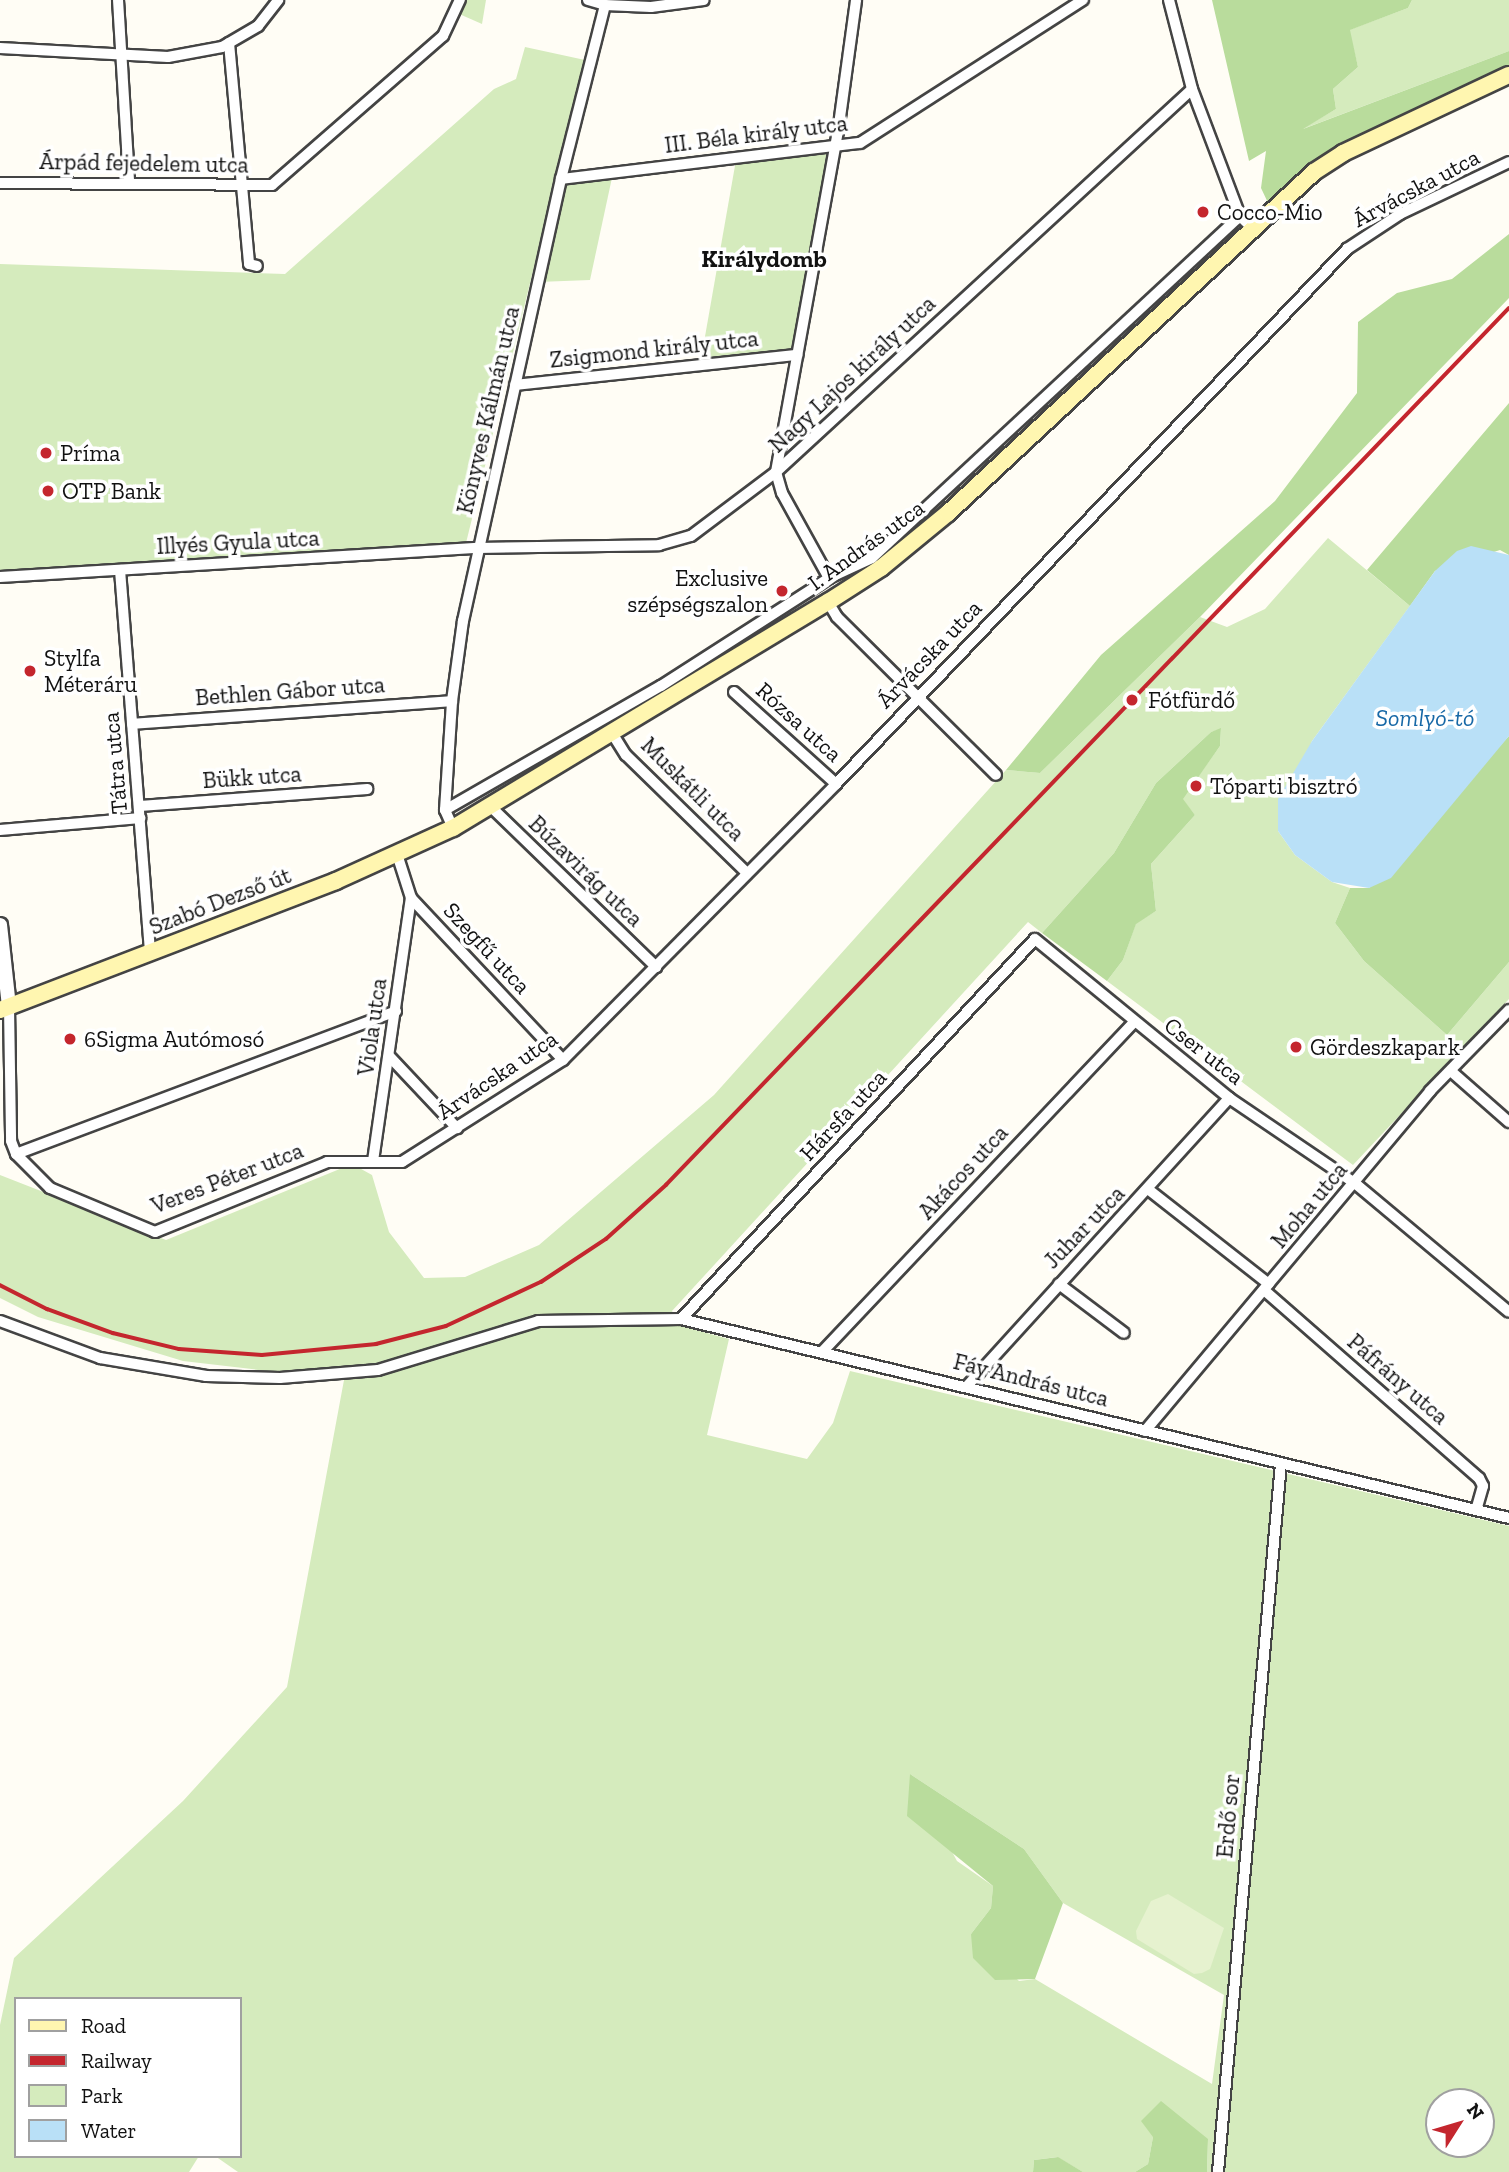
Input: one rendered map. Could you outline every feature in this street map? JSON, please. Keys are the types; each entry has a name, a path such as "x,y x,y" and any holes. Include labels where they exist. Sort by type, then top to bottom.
{"main road":[{"path":"1245,222 1343,153 1509,75"},
{"name":"I. András utca","path":"453,828 881,568 948,513 1245,222"},
{"name":"Szabó Dezső út","path":"4,1008 397,854 453,828"}],"street":[{"path":"118,0 129,182"},
{"path":"0,48 168,57 229,43 258,26 278,0"},
{"name":"Árpád fejedelem utca","path":"0,183 129,182 272,186 443,36 460,0"},
{"path":"588,0 606,5 651,7 704,0"},
{"path":"829,578 782,493 776,472 834,149 856,0"},
{"name":"III. Béla király utca","path":"562,178 834,149 860,143 1083,0"},
{"path":"1169,0 1192,89 1245,222"},
{"name":"Könyves Kálmán utca","path":"453,828 445,810 452,701 478,548 562,178 606,5"},
{"path":"229,43 249,264 257,266"},
{"name":"Nagy Lajos király utca","path":"478,548 659,545 691,536 776,472 1192,89"},
{"name":"Árvácska utca","path":"373,1161 402,1162 563,1060 836,784 917,696 1347,249 1400,215 1509,162"},
{"name":"I. András utca","path":"445,810 661,686 829,578 872,558 1245,222"},
{"name":"Zsigmond király utca","path":"515,385 797,355"},
{"name":"Illyés Gyula utca","path":"0,577 478,548"},
{"name":"Tátra utca","path":"120,570 150,952"},
{"path":"828,602 837,617 996,775"},
{"name":"Rózsa utca","path":"734,692 836,784"},
{"name":"Bethlen Gábor utca","path":"132,724 452,701"},
{"name":"Muskátli utca","path":"612,733 626,755 747,873"},
{"name":"Bükk utca","path":"0,830 140,812 367,789"},
{"name":"Búzavirág utca","path":"489,804 656,967"},
{"name":"Szegfű utca","path":"397,854 411,898 563,1060"},
{"name":"Viola utca","path":"373,1161 411,898"},
{"path":"0,925 11,1141 16,1154 396,1012"},
{"name":"Cser utca","path":"1035,939 1229,1098 1356,1184 1509,1312"},
{"name":"Hársfa utca","path":"681,1319 1035,939"},
{"name":"Moha utca","path":"1145,1431 1356,1184 1430,1091 1452,1072 1509,1010"},
{"name":"Akácos utca","path":"823,1351 1134,1022"},
{"path":"390,1057 457,1128"},
{"path":"1452,1072 1509,1122"},
{"name":"Juhar utca","path":"968,1385 1059,1283 1149,1190 1229,1098"},
{"name":"Veres Péter utca","path":"16,1154 50,1188 155,1232 327,1162 373,1161"},
{"path":"1149,1190 1267,1287"},
{"path":"1059,1283 1124,1333"},
{"name":"Páfrány utca","path":"1267,1287 1479,1478 1483,1486 1476,1510"},
{"name":"Fáy András utca","path":"0,1321 100,1358 206,1377 280,1378 378,1370 538,1321 681,1319 968,1385 1145,1431 1509,1518"},
{"name":"Erdő sor","path":"1218,2172 1280,1464"}],"green space":[{"path":"460,0 486,0 482,24 457,13"},
{"path":"1212,0 1412,0 1408,8 1350,30 1358,67 1333,89 1336,109 1303,129 1509,51 1509,71 1338,152 1270,207 1261,188 1266,151 1249,161"},
{"path":"1412,0 1509,0 1509,51 1300,130 1336,109 1333,89 1358,67 1349,30 1408,8"},
{"path":"525,47 585,60 466,543 0,571 0,264 285,274 494,89 516,79"},
{"path":"834,149 797,355 700,365 736,160"},
{"path":"613,173 590,280 538,282 561,179"},
{"path":"1509,234 1509,298 1200,617 1040,773 1006,770 1101,655 1275,501 1357,393 1358,322 1397,293 1452,279"},
{"path":"1509,403 1509,555 1500,550 1435,571 1410,606 1367,570"},
{"path":"1328,538 1410,606 1312,741 1278,831 1295,855 1332,882 1350,888 1335,923 1364,961 1447,1035 1509,962 1509,999 1353,1165 1107,981 1123,960 1136,923 1156,911 1151,864 1195,815 1182,799 1220,746 1221,729 1211,732 1156,783 1114,853 1042,933 1028,922 672,1311 681,1326 729,1339 707,1435 807,1459 833,1423 850,1371 1509,1526 1509,2172 1207,2172 1208,2139 1153,2137 1148,2164 1135,2172 1083,2172 1057,2157 1034,2160 1033,2172 238,2172 218,2158 242,2158 242,1997 14,1997 14,2158 198,2158 189,2172 0,2172 0,2025 14,1958 183,1801 287,1687 344,1380 183,1361 38,1317 0,1298 0,1175 166,1240 352,1164 372,1175 389,1232 424,1278 465,1277 539,1245 714,1095 1006,770 1040,773 1200,617 1227,627 1265,609","holes":["910,1774 1024,1849 1063,1903 1224,1995 1212,2084 1035,1979 1019,1981 971,1934 991,1908 993,1886 957,1861"]},
{"path":"1221,728 1220,746 1183,799 1195,815 1151,864 1156,911 1136,924 1123,960 1107,981 1042,933 1114,853 1156,783 1211,732"},
{"path":"1509,736 1509,962 1447,1035 1364,961 1335,923 1350,888 1369,888"},
{"path":"910,1774 1024,1849 1063,1903 1035,1979 995,1980 973,1958 971,1934 991,1908 993,1886 907,1816"},
{"path":"1168,1894 1224,1928 1210,1969 1202,1973 1194,1974 1137,1939 1136,1931 1151,1901"},
{"path":"1161,2101 1208,2139 1207,2172 1135,2172 1148,2164 1153,2137 1141,2121"},
{"path":"1058,2157 1083,2172 1033,2172 1034,2160"}],"water":[{"name":"Somlyó-tó","path":"1471,546 1509,555 1509,736 1391,878 1369,888 1332,882 1295,855 1278,831 1278,799 1312,741 1435,571 1457,551"}],"railway":[{"path":"0,1285 47,1309 113,1333 179,1349 262,1355 376,1344 446,1326 541,1282 606,1239 666,1185 1509,308"}],"place":[{"name":"Cocco-Mio","path":"1203,212"},
{"name":"Príma","path":"46,453"},
{"name":"OTP Bank","path":"48,491"},
{"name":"Exclusive szépségszalon","path":"782,591"},
{"name":"Stylfa Méteráru","path":"30,671"},
{"name":"Fótfürdő","path":"1132,700"},
{"name":"Tóparti bisztró","path":"1196,786"},
{"name":"6Sigma Autómosó","path":"70,1039"},
{"name":"Gördeszkapark","path":"1296,1047"}],"district":[{"name":"Királydomb","path":"764,259"}]}
